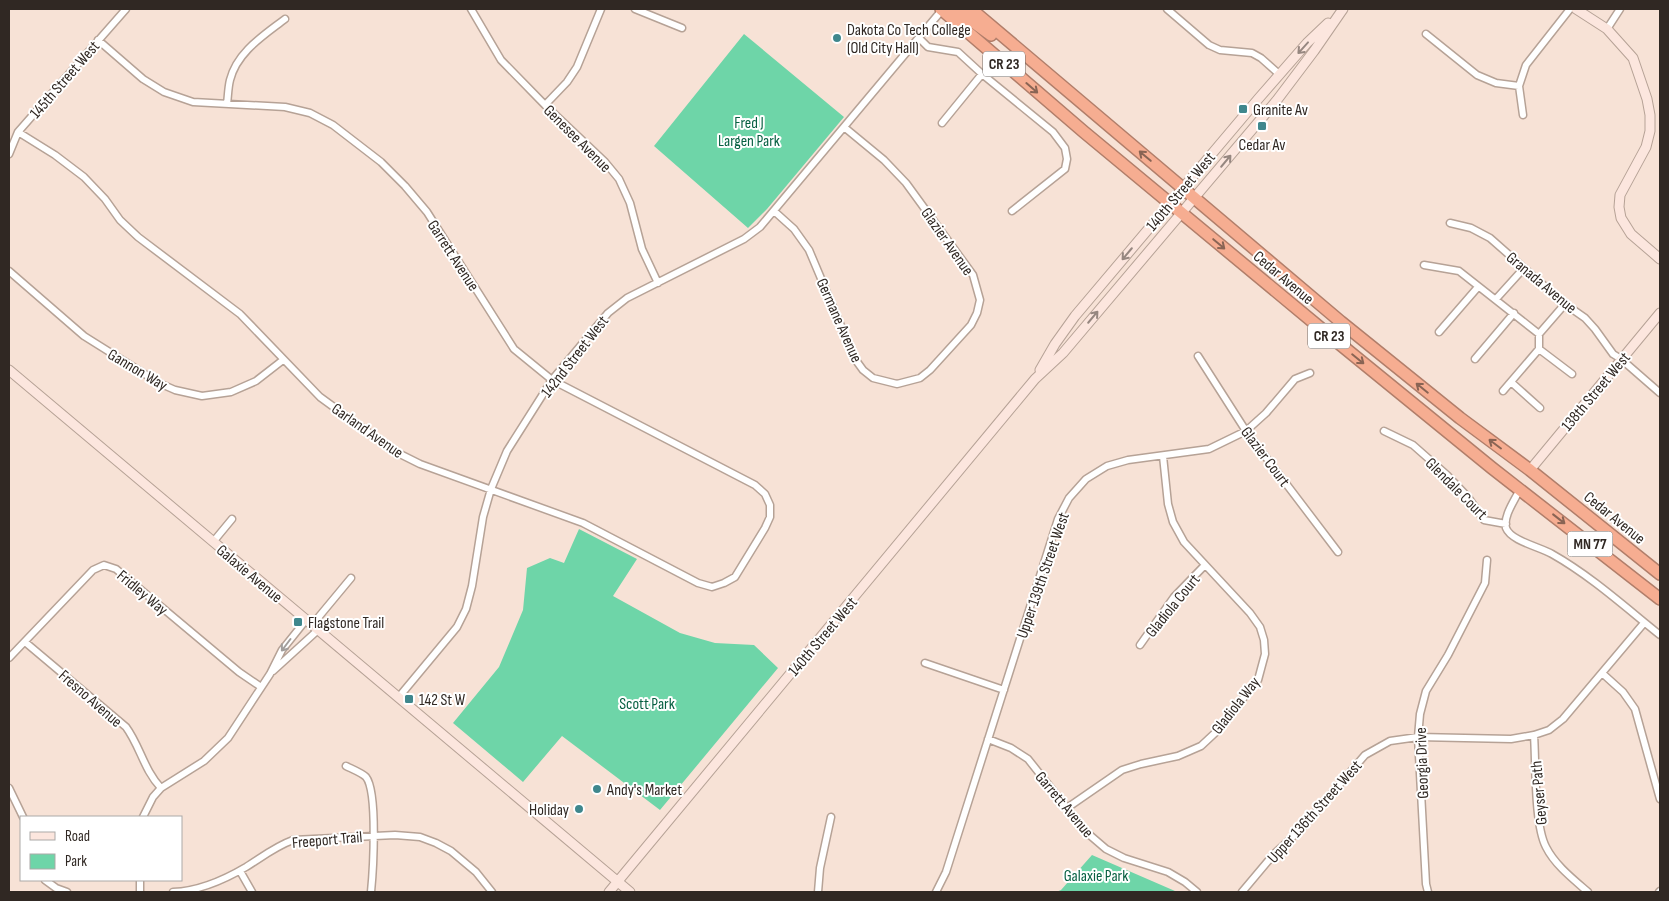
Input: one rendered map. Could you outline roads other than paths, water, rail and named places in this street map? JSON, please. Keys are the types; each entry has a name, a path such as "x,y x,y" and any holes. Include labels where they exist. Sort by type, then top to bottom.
{"highway":[{"name":"Cedar Avenue","path":"947,9 1084,132 1169,203 1330,336 1660,599"},
{"path":"947,9 962,13 996,39 1017,48"},
{"name":"Cedar Avenue","path":"971,9 1341,322 1460,418 1530,470 1660,574"}],"street":[{"name":"145th Street West","path":"9,154 18,132 126,9"},
{"name":"Genesee Avenue","path":"471,9 502,60 545,105 605,162 619,180 630,203 642,249 658,282"},
{"path":"545,105 567,82 577,67 601,9"},
{"path":"635,9 682,28"},
{"name":"142nd Street West","path":"398,698 457,627 466,608 472,586 483,517 490,489 507,451 552,380 608,313 627,298 744,239 760,227 918,38 947,9"},
{"path":"1167,9 1209,45 1220,50 1252,53 1261,58 1279,74"},
{"path":"1524,115 1519,86 1526,66 1570,9"},
{"path":"1576,9 1607,29 1633,58 1647,99 1650,131 1646,147 1620,195 1619,206 1621,218 1630,234 1660,259"},
{"path":"1607,29 1620,9"},
{"name":"140th Street West","path":"1035,379 1055,344 1076,316 1169,203 1306,43 1341,12"},
{"name":"140th Street West","path":"609,892 1035,379 1063,353 1277,100 1341,12"},
{"path":"227,104 230,80 240,58 252,44 285,19"},
{"path":"1426,34 1477,75 1496,83 1519,86"},
{"path":"918,38 928,47 958,52 1053,132 1065,148 1068,159 1065,169 1012,211"},
{"name":"Garrett Avenue","path":"98,40 143,79 164,92 193,102 285,107 310,113 333,125 380,162 405,186 426,212 514,349 552,380 755,485 765,494 770,505 770,517 765,528"},
{"path":"942,123 982,74"},
{"name":"Glazier Avenue","path":"844,127 884,160 906,183 973,275 980,300 978,312 971,325 930,370"},
{"name":"Garland Avenue","path":"18,132 55,154 84,177 105,199 120,220 138,237 240,314 320,397 394,451 420,464 583,523 698,583 712,587 735,577 765,528"},
{"name":"Germane Avenue","path":"774,211 794,229 809,250 855,359 863,370 874,378 897,384 920,378 930,370"},
{"name":"Granada Avenue","path":"1450,223 1471,228 1484,234 1565,304 1590,323 1607,348 1660,393"},
{"path":"1424,265 1459,272 1539,334"},
{"path":"1496,299 1524,268"},
{"name":"Gannon Way","path":"9,271 84,336 158,383 175,390 202,396 231,392 256,381 283,360"},
{"path":"1439,332 1478,287"},
{"path":"1503,391 1539,349 1539,334 1565,304"},
{"name":"138th Street West","path":"1530,470 1660,313"},
{"path":"1474,359 1514,314"},
{"path":"1539,349 1572,374"},
{"name":"Glazier Court","path":"1198,356 1246,431 1338,552"},
{"name":"Galaxie Avenue","path":"9,370 630,892"},
{"name":"Upper 139th Street West","path":"936,892 946,872 1058,519 1069,498 1086,479 1108,466 1128,460 1209,449 1246,431 1266,413 1295,379 1310,373"},
{"path":"1511,382 1540,408"},
{"name":"Glendale Court","path":"1384,431 1413,445 1448,475 1468,497 1484,520 1506,521"},
{"name":"Gladiola Way","path":"1066,808 1122,770 1178,756 1201,746 1216,732 1258,680 1265,654 1264,640 1260,627 1250,613 1184,542 1173,522 1168,504 1163,456"},
{"path":"1520,489 1506,521 1506,528 1511,536 1550,553 1582,573 1660,635"},
{"path":"213,542 232,519"},
{"name":"Georgia Drive","path":"1428,892 1418,737 1420,714 1426,691 1448,655 1485,583 1486,560"},
{"name":"Fridley Way","path":"9,658 93,570 104,565 110,566 261,688"},
{"name":"Gladiola Court","path":"1140,645 1174,597 1205,565"},
{"path":"270,674 351,578"},
{"name":"Upper 136th Street West","path":"1242,892 1274,854 1301,829 1365,755 1390,741 1418,737 1511,739 1549,730 1563,719 1644,622"},
{"path":"144,816 152,797 161,788 195,768 221,746 235,729 270,674 282,650 312,625"},
{"name":"Fresno Avenue","path":"25,642 126,727 136,743 149,774 161,788"},
{"path":"925,663 1004,690"},
{"path":"1602,673 1623,692 1635,709 1660,799"},
{"name":"Geyser Path","path":"1534,735 1539,823 1545,846 1558,865 1588,892"},
{"name":"Garrett Avenue","path":"988,739 1011,748 1028,759 1085,831 1106,849 1124,858 1168,872 1197,892"},
{"path":"346,766 366,777 372,790 374,865 371,892"},
{"path":"9,788 23,816"},
{"path":"818,892 820,868 831,817"},
{"name":"Freeport Trail","path":"173,892 211,884 240,871 283,843 293,840 373,835 411,835 436,842 451,851 476,872 492,892"},
{"path":"240,871 252,892"},
{"path":"46,881 56,888 67,892"}],"place":[{"name":"Dakota Co Tech College (Old City Hall)","path":"837,38"},
{"name":"Granite Av","path":"1243,109"},
{"name":"Cedar Av","path":"1262,126"},
{"name":"Flagstone Trail","path":"298,622"},
{"name":"142 St W","path":"409,699"},
{"name":"Andy's Market","path":"597,789"},
{"name":"Holiday","path":"579,809"}],"park label":[{"name":"Fred J Largen Park","path":"749,131"},
{"name":"Scott Park","path":"647,703"},
{"name":"Galaxie Park","path":"1096,875"}]}
